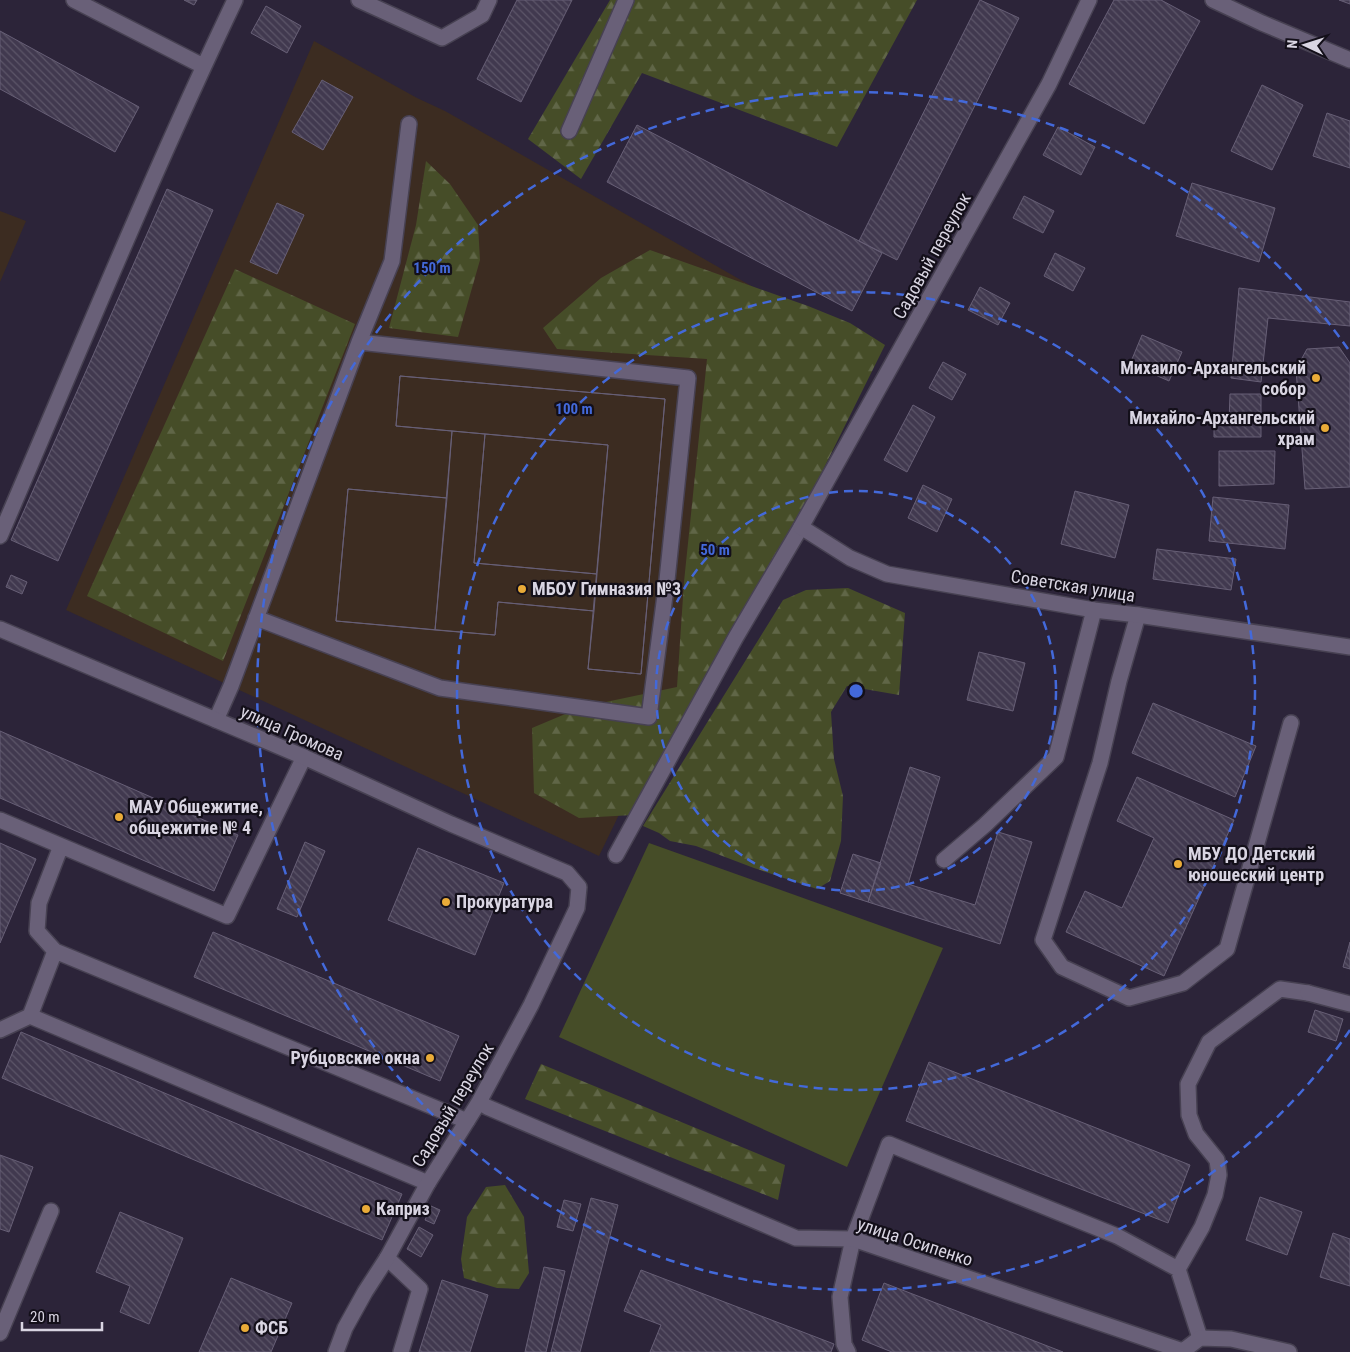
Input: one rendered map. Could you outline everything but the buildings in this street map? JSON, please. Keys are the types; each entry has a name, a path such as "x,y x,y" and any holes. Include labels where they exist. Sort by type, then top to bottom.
{"street":[{"path":"74,0 203,66"},
{"path":"0,536 203,66 235,0"},
{"path":"359,0 442,38 482,15 489,0"},
{"path":"569,131 626,0"},
{"name":"Садовый переулок","path":"616,855 736,637 801,527 1049,84 1089,0"},
{"path":"1213,0 1262,24 1350,60"},
{"path":"216,720 231,686 359,342 392,261 409,124"},
{"path":"256,618 440,688 648,717 666,580 688,378 359,342"},
{"name":"Советская улица","path":"801,527 850,558 887,574 1094,610 1350,647"},
{"path":"944,860 985,825 1056,757 1094,610"},
{"path":"1138,615 1100,763 1043,940 1062,967 1129,998 1183,983 1227,949 1291,723"},
{"name":"улица Громова","path":"0,629 304,757 451,824 567,873"},
{"path":"0,820 227,916 304,757"},
{"path":"61,846 39,903 37,931 54,951 467,1121"},
{"name":"Садовый переулок","path":"336,1352 349,1321 365,1292 387,1258 428,1183 479,1102 531,1005 577,908 579,886 567,873"},
{"path":"0,1030 30,1016 54,951"},
{"path":"1178,1269 1202,1227 1215,1195 1219,1175 1216,1160 1196,1134 1189,1114 1188,1084 1209,1042 1280,989 1308,993 1350,1004"},
{"path":"30,1016 428,1183"},
{"name":"улица Осипенко","path":"479,1102 796,1238 853,1239 1182,1352 1200,1338"},
{"path":"848,1352 844,1344 840,1296 853,1239 889,1144 1117,1236 1178,1269 1200,1338 1231,1339 1289,1352"},
{"path":"0,1333 51,1211"},
{"path":"387,1258 420,1289 401,1352"}],"shaded area":[{"path":"314,41 417,98 445,111 860,348 645,761 599,856 66,610"},
{"path":"0,211 26,221 0,282"}],"green space":[{"path":"610,0 917,0 837,147 642,73 581,179 528,139"},
{"path":"426,161 450,184 478,225 480,260 458,337 389,328 416,225"},
{"path":"650,250 808,306 850,323 885,345 815,486 633,815 579,818 534,793 532,728 582,707 677,687 684,582 707,359 557,349 543,328 601,278"},
{"path":"235,269 355,324 223,661 87,596"},
{"path":"848,588 905,613 899,695 847,686 831,712 834,759 843,796 841,841 830,881 817,889 696,846 670,841 659,833 643,826 783,600 806,590"},
{"path":"649,843 943,948 847,1167 559,1037"},
{"path":"541,1064 785,1165 778,1200 525,1099"},
{"path":"505,1185 524,1217 529,1273 519,1289 497,1288 464,1278 461,1259 467,1217 486,1187"}],"place":[{"name":"Михаило-Архангельский собор","path":"1316,378"},
{"name":"Михайло-Архангельский храм","path":"1325,428"},
{"name":"МБОУ Гимназия №3","path":"522,589"},
{"name":"МАУ Общежитие, общежитие № 4","path":"119,817"},
{"name":"МБУ ДО Детский юношеский центр","path":"1178,864"},
{"name":"Прокуратура","path":"446,902"},
{"name":"Рубцовские окна","path":"430,1058"},
{"name":"Каприз","path":"366,1209"},
{"name":"ФСБ","path":"245,1328"}]}
